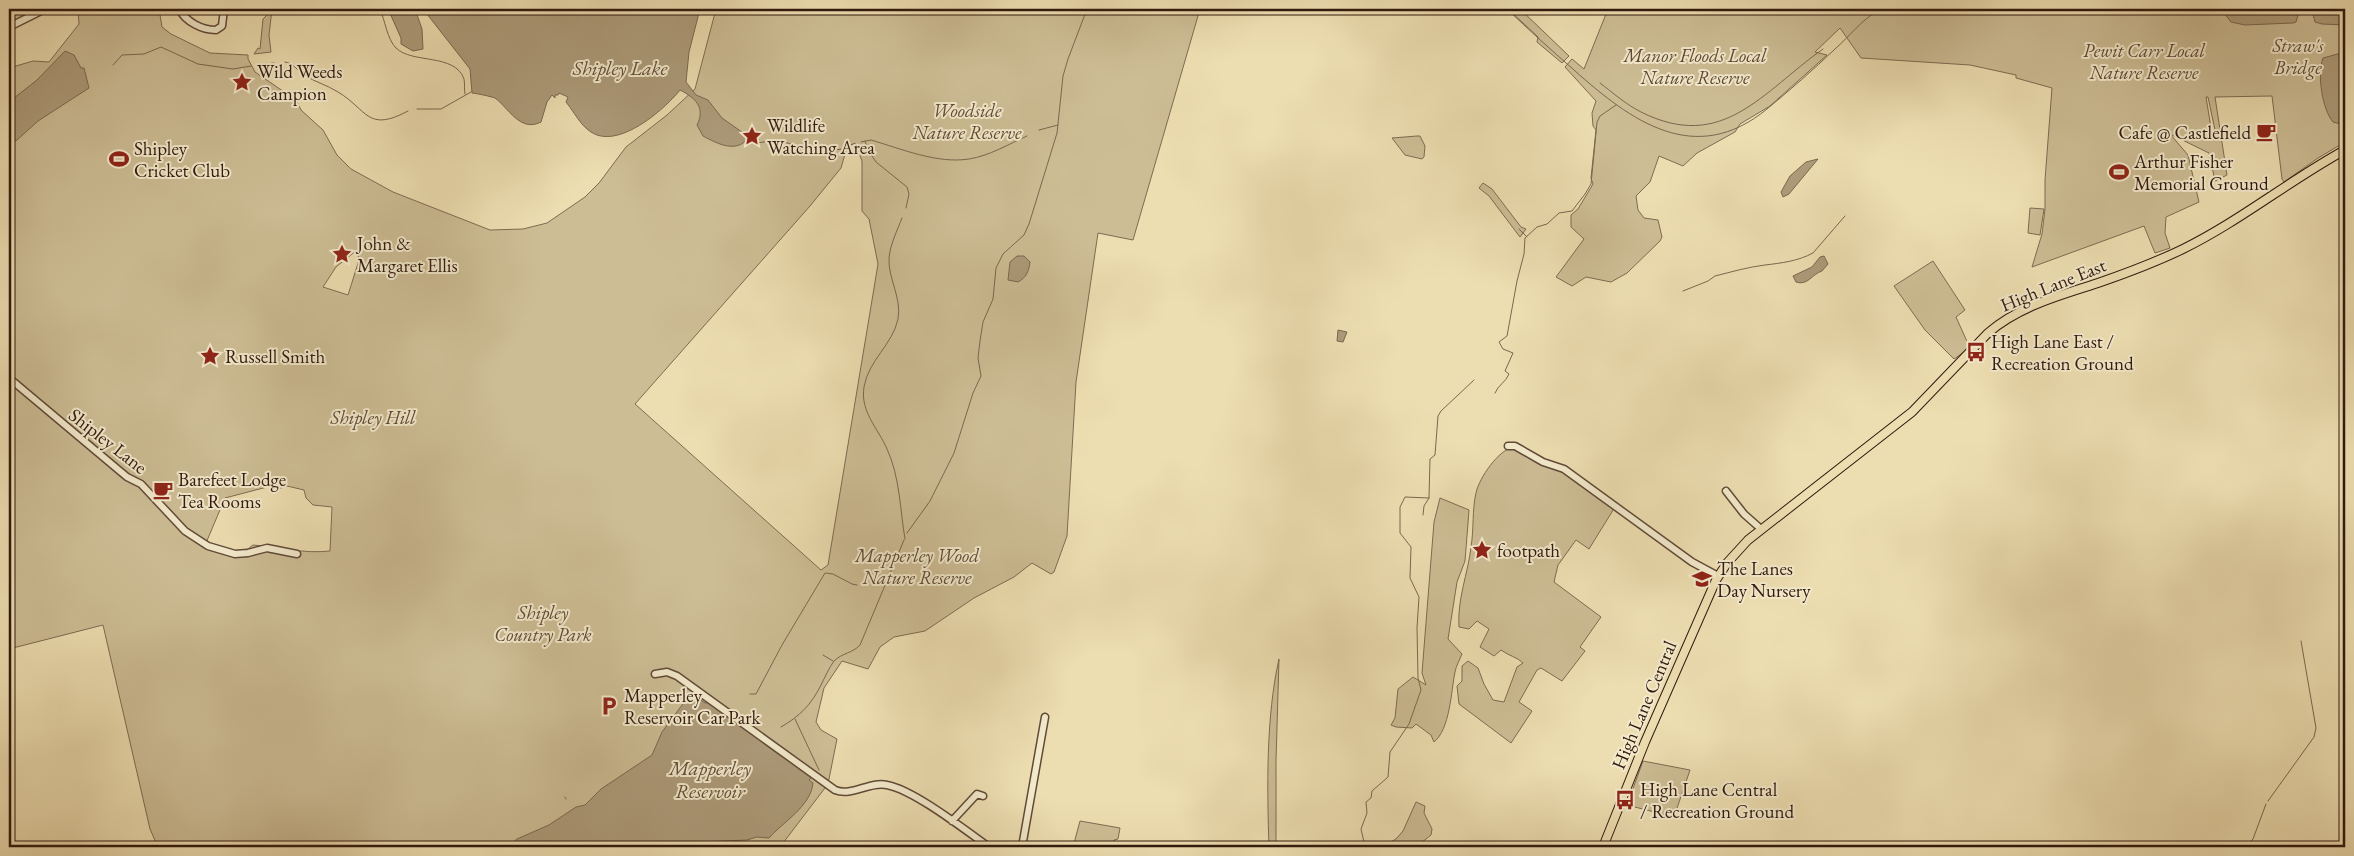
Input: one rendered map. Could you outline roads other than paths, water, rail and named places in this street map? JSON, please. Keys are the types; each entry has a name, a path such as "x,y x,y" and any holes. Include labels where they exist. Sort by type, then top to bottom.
{"main road":[{"name":"High Lane East","path":"1718,576 1734,554 1762,529 1910,413 1985,336 2003,321 2039,303 2136,269 2183,249 2223,227 2345,150"},
{"name":"High Lane Central","path":"1603,847 1645,742 1718,576"}],"street":[{"path":"9,27 45,9"},
{"path":"179,9 187,20 214,30 221,28 224,9"},
{"name":"Shipley Lane","path":"9,378 127,477 141,484 190,536 217,549 235,554 267,548 297,554"},
{"path":"1508,446 1514,446 1543,462 1564,469 1692,562 1718,576"},
{"path":"1726,491 1744,514 1762,529"},
{"path":"655,674 667,672 677,676 835,790 848,792 875,784 886,785 907,793 989,847"},
{"path":"1022,847 1045,717"},
{"path":"952,821 977,794 983,796"}],"water":[{"path":"388,9 415,9 422,29 423,49 413,51 401,44 401,38"},
{"name":"Shipley Lake","path":"423,9 700,9 689,52 686,82 696,95 708,100 722,118 749,137 739,145 727,146 703,136 697,125 700,113 698,104 680,90 652,117 627,132 614,136 602,136 587,129 566,102 568,97 559,93 555,95 555,98 552,95 547,102 541,122 527,124 521,122 495,98 472,93 470,69"},
{"path":"2221,9 2300,9 2296,22 2293,23 2245,25 2231,22"},
{"path":"2315,9 2345,9 2345,25 2315,22 2313,14"},
{"path":"65,51 74,55 81,68 84,68 89,88 38,121 9,145 9,102 37,80"},
{"path":"2345,52 2345,125 2333,122 2329,116 2323,100 2320,73 2323,58"},
{"path":"1818,159 1789,194 1783,197 1781,192 1790,176 1806,162"},
{"path":"1017,256 1024,256 1030,262 1027,274 1018,282 1008,280 1010,262"},
{"path":"1824,256 1828,264 1822,271 1807,281 1796,282 1793,276 1812,267 1820,257"},
{"path":"1338,330 1347,332 1343,342 1337,341"},
{"name":"Mapperley Reservoir","path":"691,693 705,703 710,702 812,777 809,780 813,783 807,799 796,813 769,838 757,837 747,840 701,842 675,847 507,847 517,839 549,825 576,807 585,805 601,789 652,755 662,732"}],"waterway":[{"path":"380,9 388,35 396,48 412,56 452,65 464,79 465,94"},
{"path":"907,533 930,501 954,453 973,393 981,376 978,358 980,341 983,322 993,299 996,268 1003,254 1024,235 1029,224 1057,133 1063,76 1087,9"},
{"path":"1507,9 1574,70 1618,106 1641,120 1665,131 1689,136 1714,135 1740,126 1767,109 1841,44 1861,23 1880,9"},
{"path":"113,65 122,55 144,54 161,47 198,64 233,69 251,66"},
{"path":"1600,83 1641,112 1670,123 1695,125 1719,121 1740,112 1760,99 1823,49"},
{"path":"285,62 293,65 308,77 338,92 363,112 376,119 384,120 408,111"},
{"path":"257,65 274,63"},
{"path":"417,109 441,109 471,92"},
{"path":"1495,393 1509,374 1505,371 1513,353 1503,349 1499,342 1507,336 1524,254 1525,238 1537,227 1547,224 1559,213 1572,211 1585,194 1591,184 1597,122 1600,116 1616,105"},
{"path":"1039,130 1058,125"},
{"path":"861,142 871,140 932,158 957,160 984,155 1027,136"},
{"path":"747,141 757,143 778,140 816,152 843,149 853,144"},
{"path":"865,141 868,150 876,162 907,187 909,194 906,208"},
{"path":"1683,291 1708,281 1715,276 1807,256 1813,253 1845,216"},
{"path":"902,218 892,243 889,258 889,266 897,296 898,319 891,337 870,369 866,378 863,396 867,412 887,449 895,471 905,539"},
{"path":"1519,229 1527,237"},
{"path":"1423,515 1424,506 1429,498 1430,459 1435,455 1438,416 1474,380"},
{"path":"1349,847 1364,842 1361,829 1367,813 1366,802 1371,798 1372,791 1388,777 1390,752 1409,724 1421,690 1418,678 1417,628 1419,597 1410,578 1411,547 1400,533 1400,507 1405,497 1429,498"},
{"path":"781,727 794,719 809,704 834,661 860,645 904,540"},
{"path":"750,694 756,694 782,645 825,573 833,574 857,585"},
{"path":"2268,801 2314,737 2316,728 2301,641"},
{"path":"823,655 833,661"},
{"path":"795,719 819,770"},
{"path":"2245,847 2253,839 2266,804"}],"place":[{"name":"Wild Weeds Campion","path":"242,82"},
{"name":"Cafe @ Castlefield","path":"2266,132"},
{"name":"Wildlife Watching Area","path":"752,136"},
{"name":"Shipley Cricket Club","path":"119,159"},
{"name":"Arthur Fisher Memorial Ground","path":"2119,172"},
{"name":"John & Margaret Ellis","path":"342,254"},
{"name":"High Lane East / Recreation Ground","path":"1976,352"},
{"name":"Russell Smith","path":"210,356"},
{"name":"Barefeet Lodge Tea Rooms","path":"163,490"},
{"name":"footpath","path":"1482,550"},
{"name":"The Lanes Day Nursery","path":"1702,579"},
{"name":"Mapperley Reservoir Car Park","path":"609,706"},
{"name":"High Lane Central / Recreation Ground","path":"1625,800"}],"park label":[{"name":"Straw's Bridge","path":"2298,56"},
{"name":"Pewit Carr Local Nature Reserve","path":"2144,61"},
{"name":"Manor Floods Local Nature Reserve","path":"1695,66"},
{"name":"Woodside Nature Reserve","path":"967,121"},
{"name":"Shipley Hill","path":"373,417"},
{"name":"Mapperley Wood Nature Reserve","path":"917,566"},
{"name":"Shipley Country Park","path":"543,623"}]}
